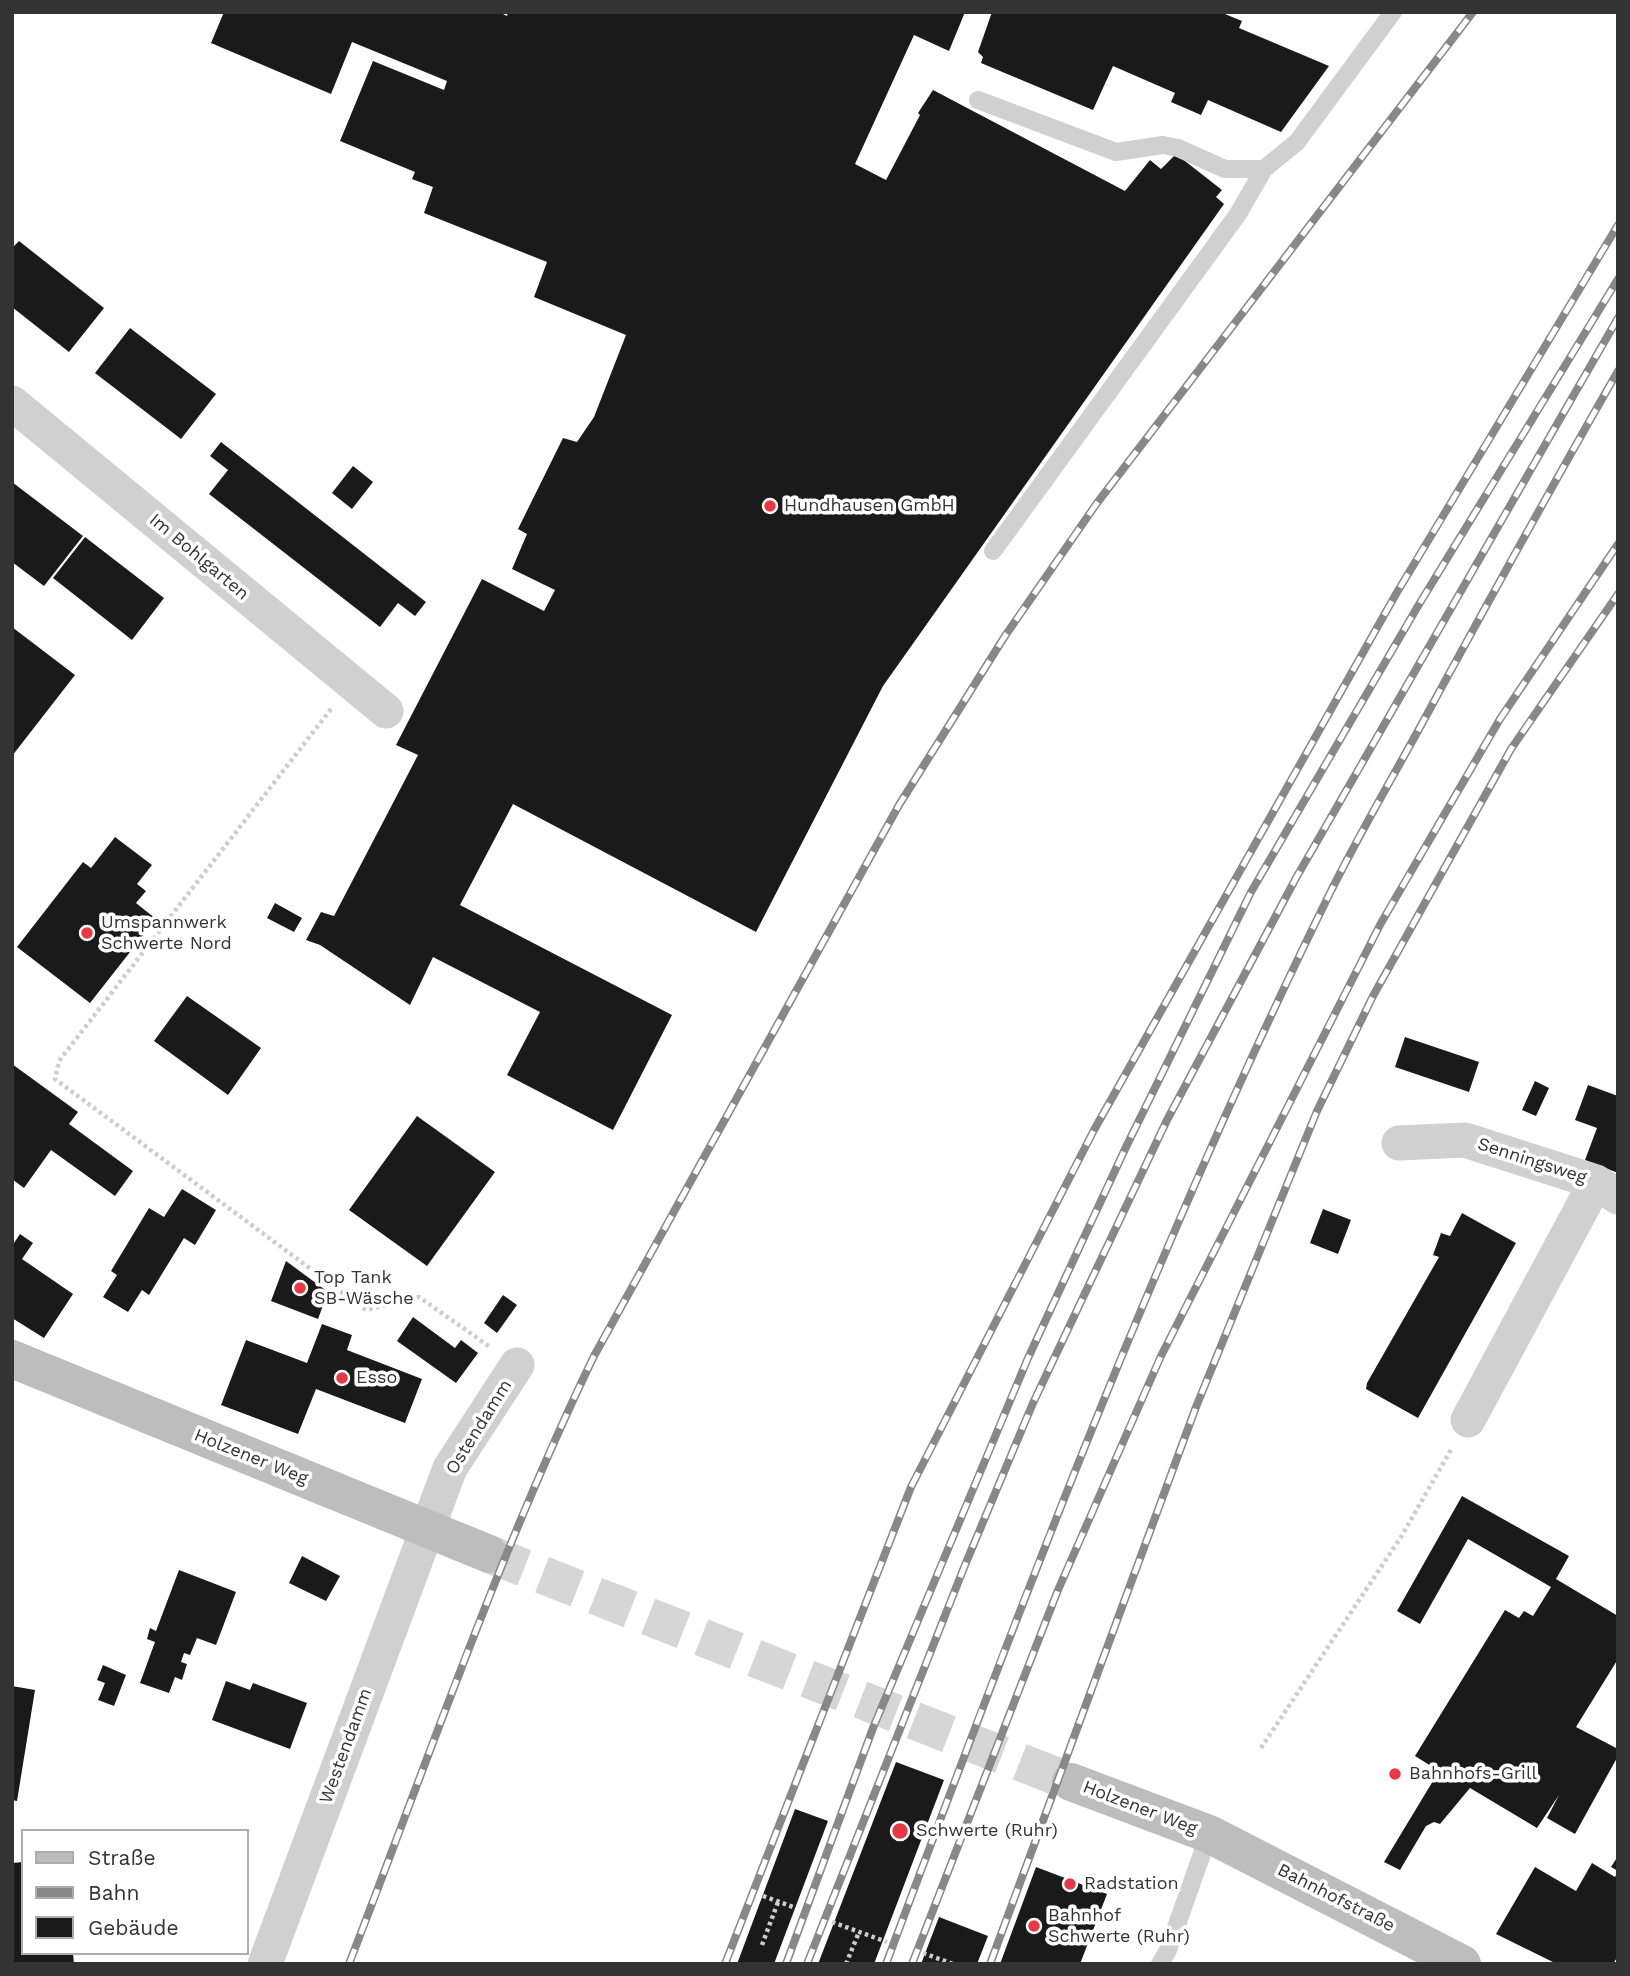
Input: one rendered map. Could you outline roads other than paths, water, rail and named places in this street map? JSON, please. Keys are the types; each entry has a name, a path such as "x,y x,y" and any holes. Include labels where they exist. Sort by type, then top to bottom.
{"main road":[{"name":"Holzener Weg","path":"12,1359 489,1554"},
{"name":"Holzener Weg","path":"1071,1782 1209,1834"},
{"name":"Bahnhofstraße","path":"1209,1834 1462,1964"}],"street":[{"name":"Im Bohlgarten","path":"12,403 386,711"},
{"name":"Senningsweg","path":"1399,1143 1465,1140 1607,1189"},
{"path":"1468,1420 1607,1189"},
{"name":"Ostendamm","path":"428,1529 450,1468 517,1365"},
{"name":"Westendamm","path":"265,1964 428,1529"}],"lane":[{"path":"993,551 1238,214 1264,169 1297,142 1393,12"},
{"path":"978,100 1116,152 1163,145 1178,148 1225,169 1264,169"},
{"path":"1160,1964 1168,1950 1209,1834"}],"tunnel":[{"path":"489,1554 1071,1782"}],"railway":[{"path":"349,1964 496,1581 559,1430 594,1356 899,805 1005,636 1097,503 1473,12"},
{"path":"725,1964 911,1487 1094,1130 1396,594 1618,225"},
{"path":"786,1964 873,1728 1028,1358 1126,1147 1251,892 1418,606 1618,279"},
{"path":"807,1964 965,1565 1033,1403 1167,1120 1296,878 1618,318"},
{"path":"886,1964 1094,1424 1206,1158 1266,1027 1351,852 1618,371"},
{"path":"912,1964 1058,1590 1161,1356 1381,923 1500,719 1618,544"},
{"path":"990,1964 1196,1407 1317,1111 1373,996 1511,749 1618,594"}],"place":[{"name":"Hundhausen GmbH","path":"770,506"},
{"name":"Umspannwerk Schwerte Nord","path":"87,933"},
{"name":"Top Tank SB-Wäsche","path":"300,1288"},
{"name":"Esso","path":"342,1378"},
{"name":"Bahnhofs-Grill","path":"1395,1774"},
{"name":"Schwerte (Ruhr)","path":"900,1831"},
{"name":"Radstation","path":"1070,1884"},
{"name":"Bahnhof Schwerte (Ruhr)","path":"1034,1926"}]}
